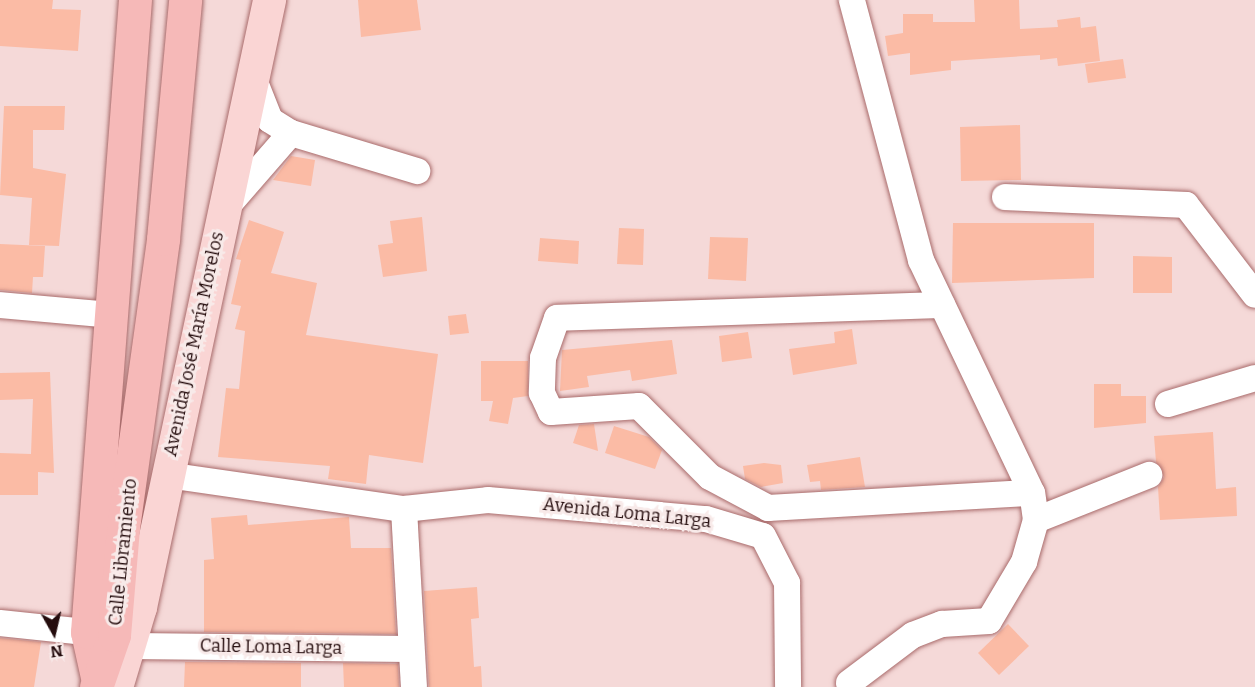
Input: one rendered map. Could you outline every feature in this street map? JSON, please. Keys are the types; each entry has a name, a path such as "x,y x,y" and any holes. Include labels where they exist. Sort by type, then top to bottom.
{"highway":[{"path":"135,6 184,9"},
{"name":"Calle Libramiento","path":"110,638 112,315 135,6"},
{"name":"Calle Libramiento","path":"103,684 163,239 184,9"}],"main road":[{"name":"Avenida José María Morelos","path":"110,638 167,475 251,68 269,0"}],"street":[{"path":"849,683 913,635 942,624 989,621 1024,562 1036,520 1032,493 921,260 852,0"},
{"path":"251,68 261,107 291,134 417,171"},
{"path":"220,215 291,134"},
{"path":"1005,197 1186,205 1255,295"},
{"path":"0,305 112,315"},
{"path":"942,305 556,318 543,358 543,393 550,412 639,406 710,477 768,508 1032,493"},
{"path":"1168,404 1255,378"},
{"name":"Avenida Loma Larga","path":"167,475 404,509 488,500 706,519 764,536 787,583 788,687"},
{"path":"1036,520 1149,475"},
{"path":"404,509 410,649 414,687"},
{"name":"Calle Loma Larga","path":"0,623 110,638 410,649"}],"building":[{"path":"0,0 53,0 52,9 81,10 78,51 0,46"},
{"path":"358,0 417,0 421,30 361,37"},
{"path":"974,0 1019,0 1020,29 1058,27 1057,20 1080,17 1081,28 1096,26 1100,61 1058,66 1057,58 1040,60 1040,55 951,61 951,70 910,75 910,53 888,56 885,36 903,33 903,14 933,14 933,22 975,22"},
{"path":"1123,59 1126,78 1088,83 1085,64"},
{"path":"4,106 65,106 64,130 33,130 33,168 66,174 59,246 29,245 32,198 0,195"},
{"path":"1020,125 1021,180 961,181 960,127"},
{"path":"291,156 315,160 311,186 273,180"},
{"path":"422,217 427,271 383,277 378,245 393,243 390,221"},
{"path":"249,220 284,232 271,273 317,283 306,335 438,354 423,463 369,455 366,484 328,479 330,466 218,457 226,388 239,389 245,331 235,329 241,306 231,304 241,260 236,259"},
{"path":"953,223 1094,223 1094,278 952,283"},
{"path":"619,228 644,229 643,265 617,264"},
{"path":"710,237 748,238 746,281 708,279"},
{"path":"540,238 579,241 578,264 538,261"},
{"path":"0,244 45,246 43,277 33,277 32,293 0,290"},
{"path":"1133,256 1172,257 1172,293 1133,293"},
{"path":"466,314 469,333 450,335 448,316"},
{"path":"852,329 857,364 793,375 789,349 835,343 834,332"},
{"path":"748,332 752,358 722,362 719,336"},
{"path":"672,340 677,374 632,381 630,370 587,376 589,387 560,391 562,350"},
{"path":"481,361 528,361 528,396 513,398 508,424 489,421 493,401 481,401"},
{"path":"50,372 54,473 38,472 38,495 0,495 0,453 31,454 33,399 0,400 0,373"},
{"path":"1094,384 1121,384 1121,396 1146,396 1146,423 1094,428"},
{"path":"594,424 598,451 573,443 579,425"},
{"path":"614,426 649,437 662,450 655,469 605,453"},
{"path":"1213,432 1216,489 1236,487 1237,516 1160,520 1158,487 1164,477 1156,462 1154,436"},
{"path":"860,457 865,487 821,490 820,481 810,482 807,465"},
{"path":"764,463 781,465 783,483 761,487 745,479 743,466"},
{"path":"247,515 248,525 349,517 351,548 391,548 396,634 204,632 204,560 214,559 211,518"},
{"path":"477,587 479,618 471,619 474,667 481,666 482,687 429,687 424,591"},
{"path":"1008,624 1029,646 999,675 978,653"},
{"path":"0,638 41,642 34,687 0,687"},
{"path":"185,662 301,663 301,687 184,687"},
{"path":"343,663 398,664 399,687 344,687"}]}
